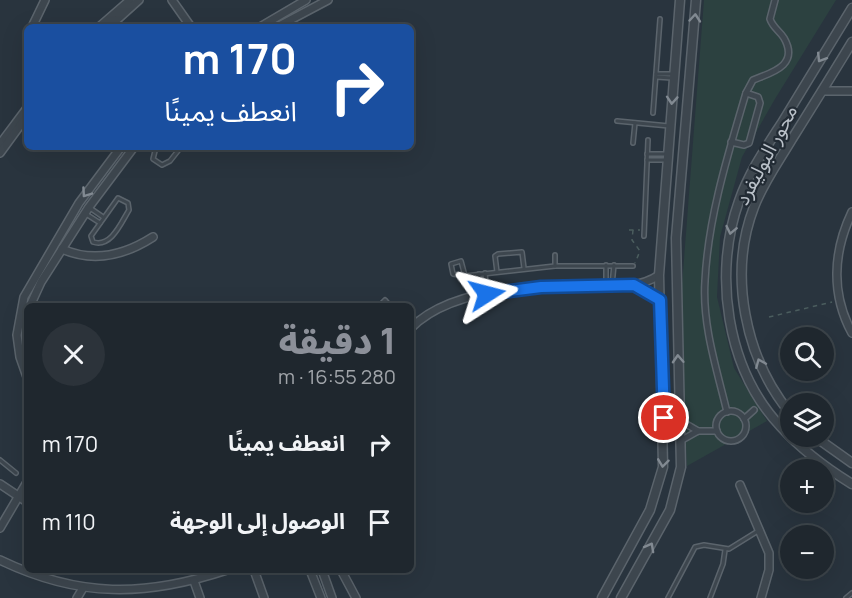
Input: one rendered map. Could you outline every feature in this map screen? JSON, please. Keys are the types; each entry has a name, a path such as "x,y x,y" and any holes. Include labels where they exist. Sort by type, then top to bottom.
{"street":[{"path":"33,24 45,0"},
{"path":"102,24 130,0"},
{"path":"112,24 139,0"},
{"path":"172,0 189,24"},
{"path":"265,24 306,0"},
{"path":"283,24 328,0"},
{"path":"671,0 678,18"},
{"path":"602,598 650,510 663,467 659,275 680,0"},
{"path":"623,598 669,510 680,478 682,440 676,306 676,238 696,0"},
{"path":"727,412 711,345 705,282 713,224 731,142 746,93 753,80 776,72 786,59 786,43 770,19 775,0"},
{"name":"محور البوليفرد","path":"852,8 766,148 740,198 728,244 725,283 735,343 759,397 780,426 800,446 852,484"},
{"name":"محور البوليفرد","path":"780,398 769,381 753,342 746,315 742,261 749,221 759,195 852,42"},
{"path":"846,52 852,60"},
{"path":"822,91 852,91"},
{"path":"731,142 747,144 755,122 760,99 746,93"},
{"path":"0,144 24,112"},
{"path":"0,153 24,120"},
{"path":"24,368 17,335 24,297 80,203 119,150"},
{"path":"32,303 87,210 132,150"},
{"path":"852,212 840,241 836,271 839,301 852,333"},
{"path":"62,249 81,255 105,256 134,248 153,237"},
{"path":"414,325 421,317 439,307 484,295 541,287 634,285 659,275"},
{"path":"634,285 660,300"},
{"path":"744,419 754,410"},
{"path":"682,440 698,431 717,431 727,441 737,440 744,434 744,419 737,412 727,412 717,422 717,431"},
{"path":"681,421 698,431"},
{"path":"829,447 852,463"},
{"path":"0,484 24,500"},
{"path":"740,485 770,559 761,598"},
{"path":"0,528 24,487"},
{"path":"0,560 24,570"},
{"path":"30,573 83,588 118,591 152,590 218,573"},
{"path":"255,573 264,598"},
{"path":"311,573 319,596"},
{"path":"323,573 332,598"},
{"path":"343,573 356,598"},
{"path":"194,581 200,598"},
{"path":"77,598 83,588"},
{"path":"147,598 152,590"}],"lane":[{"path":"653,113 660,19"},
{"path":"656,76 674,76"},
{"path":"617,121 670,126"},
{"path":"633,143 635,123"},
{"path":"644,236 648,140"},
{"path":"154,150 153,159 162,165 170,161 179,150"},
{"path":"647,154 668,157"},
{"path":"647,160 668,157"},
{"path":"122,198 129,204 129,210 111,238 98,244 91,237 100,222 116,199 122,198"},
{"path":"87,210 103,217"},
{"path":"87,210 100,222"},
{"path":"496,272 495,256 498,254 522,252 524,268"},
{"path":"555,255 555,266"},
{"path":"465,276 462,261 452,262 453,274 465,276 555,266 633,266"},
{"path":"606,265 609,285"},
{"path":"609,285 614,265"},
{"path":"484,273 484,295"},
{"path":"479,274 484,295"},
{"path":"0,460 16,473"},
{"path":"668,598 695,547 704,545 725,550 760,530"},
{"path":"710,598 723,564 725,550"},
{"path":"846,598 852,593"}],"path":[{"path":"629,230 644,230"},
{"path":"633,230 632,240 640,250 633,266"},
{"path":"769,317 839,301"}],"green space":[{"path":"704,0 836,0 742,157 720,237 717,297 734,368 767,421 687,466 679,324"}],"route":[{"path":"487,294 566,285 634,285 660,300 664,418"}]}
